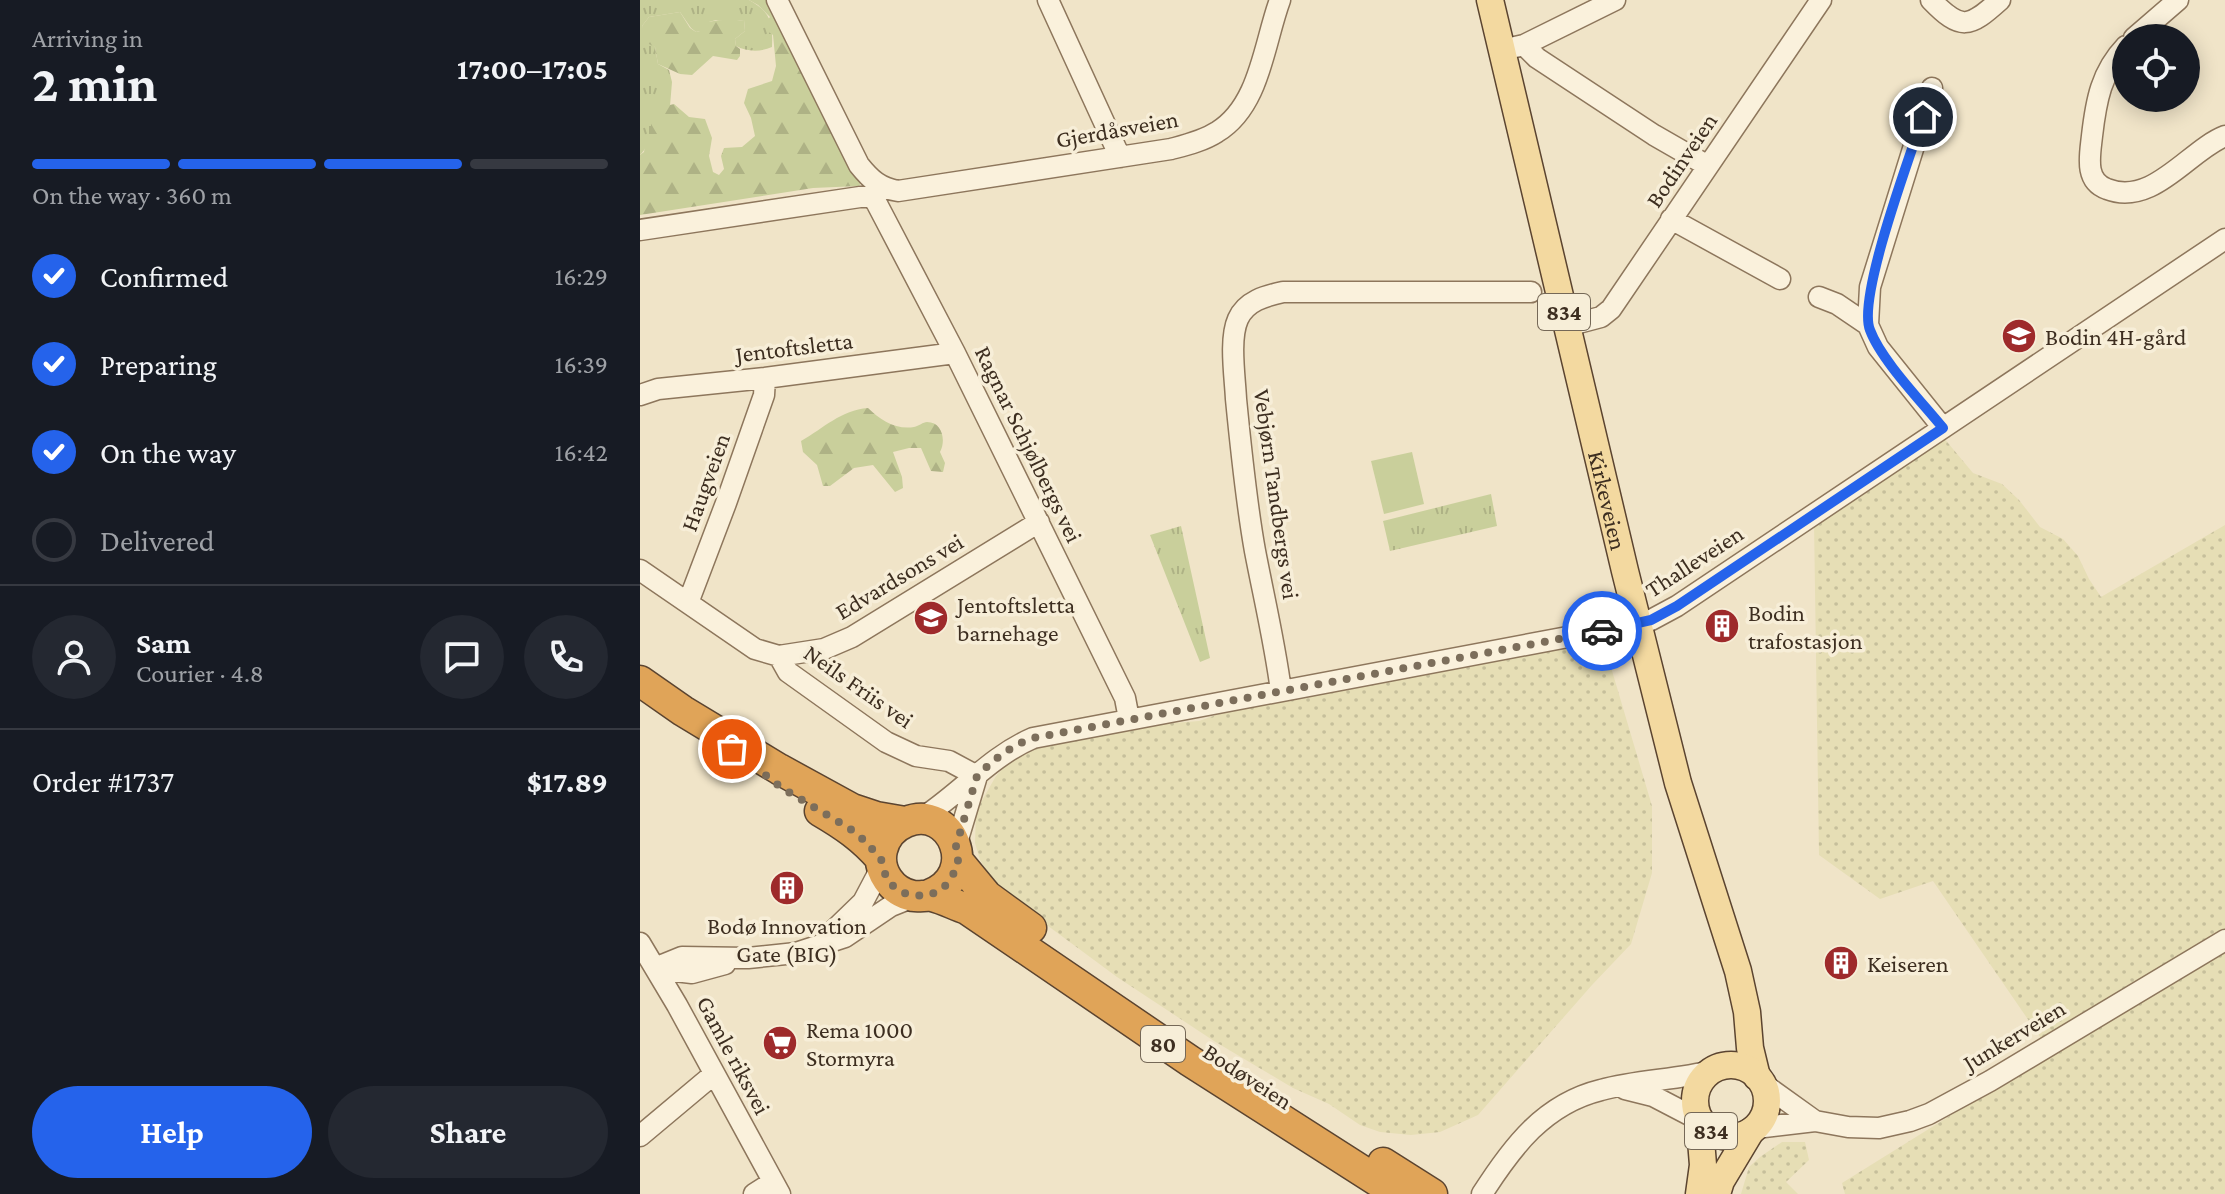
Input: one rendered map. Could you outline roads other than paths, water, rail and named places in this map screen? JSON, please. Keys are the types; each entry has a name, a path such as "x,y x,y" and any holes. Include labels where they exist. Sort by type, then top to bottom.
{"highway":[{"name":"Bodøveien","path":"640,681 782,788 849,828 865,841 894,887 904,893 967,909 1190,1061 1398,1194"},
{"name":"Bodøveien","path":"683,711 852,809 876,817 938,824 952,837 957,853 987,896 1101,979 1210,1052 1432,1194"},
{"path":"881,862 887,837 895,828 912,821"},
{"path":"922,896 945,886 952,879 957,853"}],"main road":[{"name":"Kirkeveien","path":"1490,0 1513,47 1567,326 1638,623 1678,783 1731,948 1747,1012 1750,1048 1759,1080 1766,1090 1764,1115 1721,1181 1717,1194"},
{"name":"Kirkeveien","path":"1699,1194 1703,1165 1696,1093 1701,1082 1728,1054 1742,995"},
{"path":"1715,1069 1739,1067 1759,1080"},
{"name":"834","path":"1701,1122 1714,1133 1729,1137 1741,1136 1753,1129"}],"street":[{"name":"Ragnar Schjølbergs vei","path":"777,0 1039,522 1125,698 1129,719"},
{"path":"1048,0 1120,157"},
{"name":"Gjerdåsveien","path":"640,230 860,197 874,191 898,191 1171,149 1197,141 1218,132 1246,104 1280,0"},
{"path":"1513,47 1615,0"},
{"name":"Bodinveien","path":"1567,326 1601,317 1611,309 1821,0"},
{"path":"1931,0 1948,17 1962,22 1979,19 2000,0"},
{"path":"2150,24 2178,0"},
{"path":"1513,47 1537,58 1708,166"},
{"path":"2112,63 2103,79 2097,101 2091,154 2091,175 2101,187 2123,193 2155,183 2186,164 2216,139 2225,136"},
{"path":"1932,88 1870,287 1868,325 1878,347 1943,428"},
{"path":"1671,219 1780,279"},
{"name":"Thalleveien","path":"912,821 938,808 993,761 1016,745 1033,738 1656,618 2225,239"},
{"name":"Vebjørn Tandbergs vei","path":"1281,691 1242,463 1235,382 1234,333 1238,317 1248,305 1264,296 1283,292 1531,292"},
{"path":"1819,297 1837,304 1868,325"},
{"name":"Jentoftsletta","path":"640,395 658,389 955,353"},
{"name":"Haugveien","path":"688,603 764,395 765,378"},
{"name":"Edvardsons vei","path":"779,656 824,649 852,637 1039,522"},
{"name":"Neils Friis vei","path":"640,570 755,649 779,656 788,672 886,742 916,756 949,761 977,776"},
{"path":"957,853 977,776"},
{"path":"817,946 863,902 881,862"},
{"path":"648,968 682,957 748,958 796,953 845,937 891,906 922,896"},
{"name":"Junkerveien","path":"1753,1129 1815,1121 1879,1128 1929,1114 1990,1081 2225,940"},
{"name":"Gamle riksvei","path":"640,943 648,968 714,1074 777,1188"},
{"path":"1482,1194 1504,1159 1548,1114 1584,1095 1715,1069"},
{"path":"640,1136 714,1074"},
{"name":"Junkerveien","path":"1759,1080 1815,1121"},
{"path":"1617,1087 1653,1096 1701,1122"},
{"path":"754,1194 777,1188"}],"place":[{"name":"Bodin 4H-gård","path":"2019,336"},
{"name":"Jentoftsletta barnehage","path":"931,618"},
{"name":"Bodin trafostasjon","path":"1722,626"},
{"name":"Bodø Innovation Gate (BIG)","path":"787,888"},
{"name":"Keiseren","path":"1841,963"},
{"name":"Rema 1000 Stormyra","path":"780,1043"}]}
